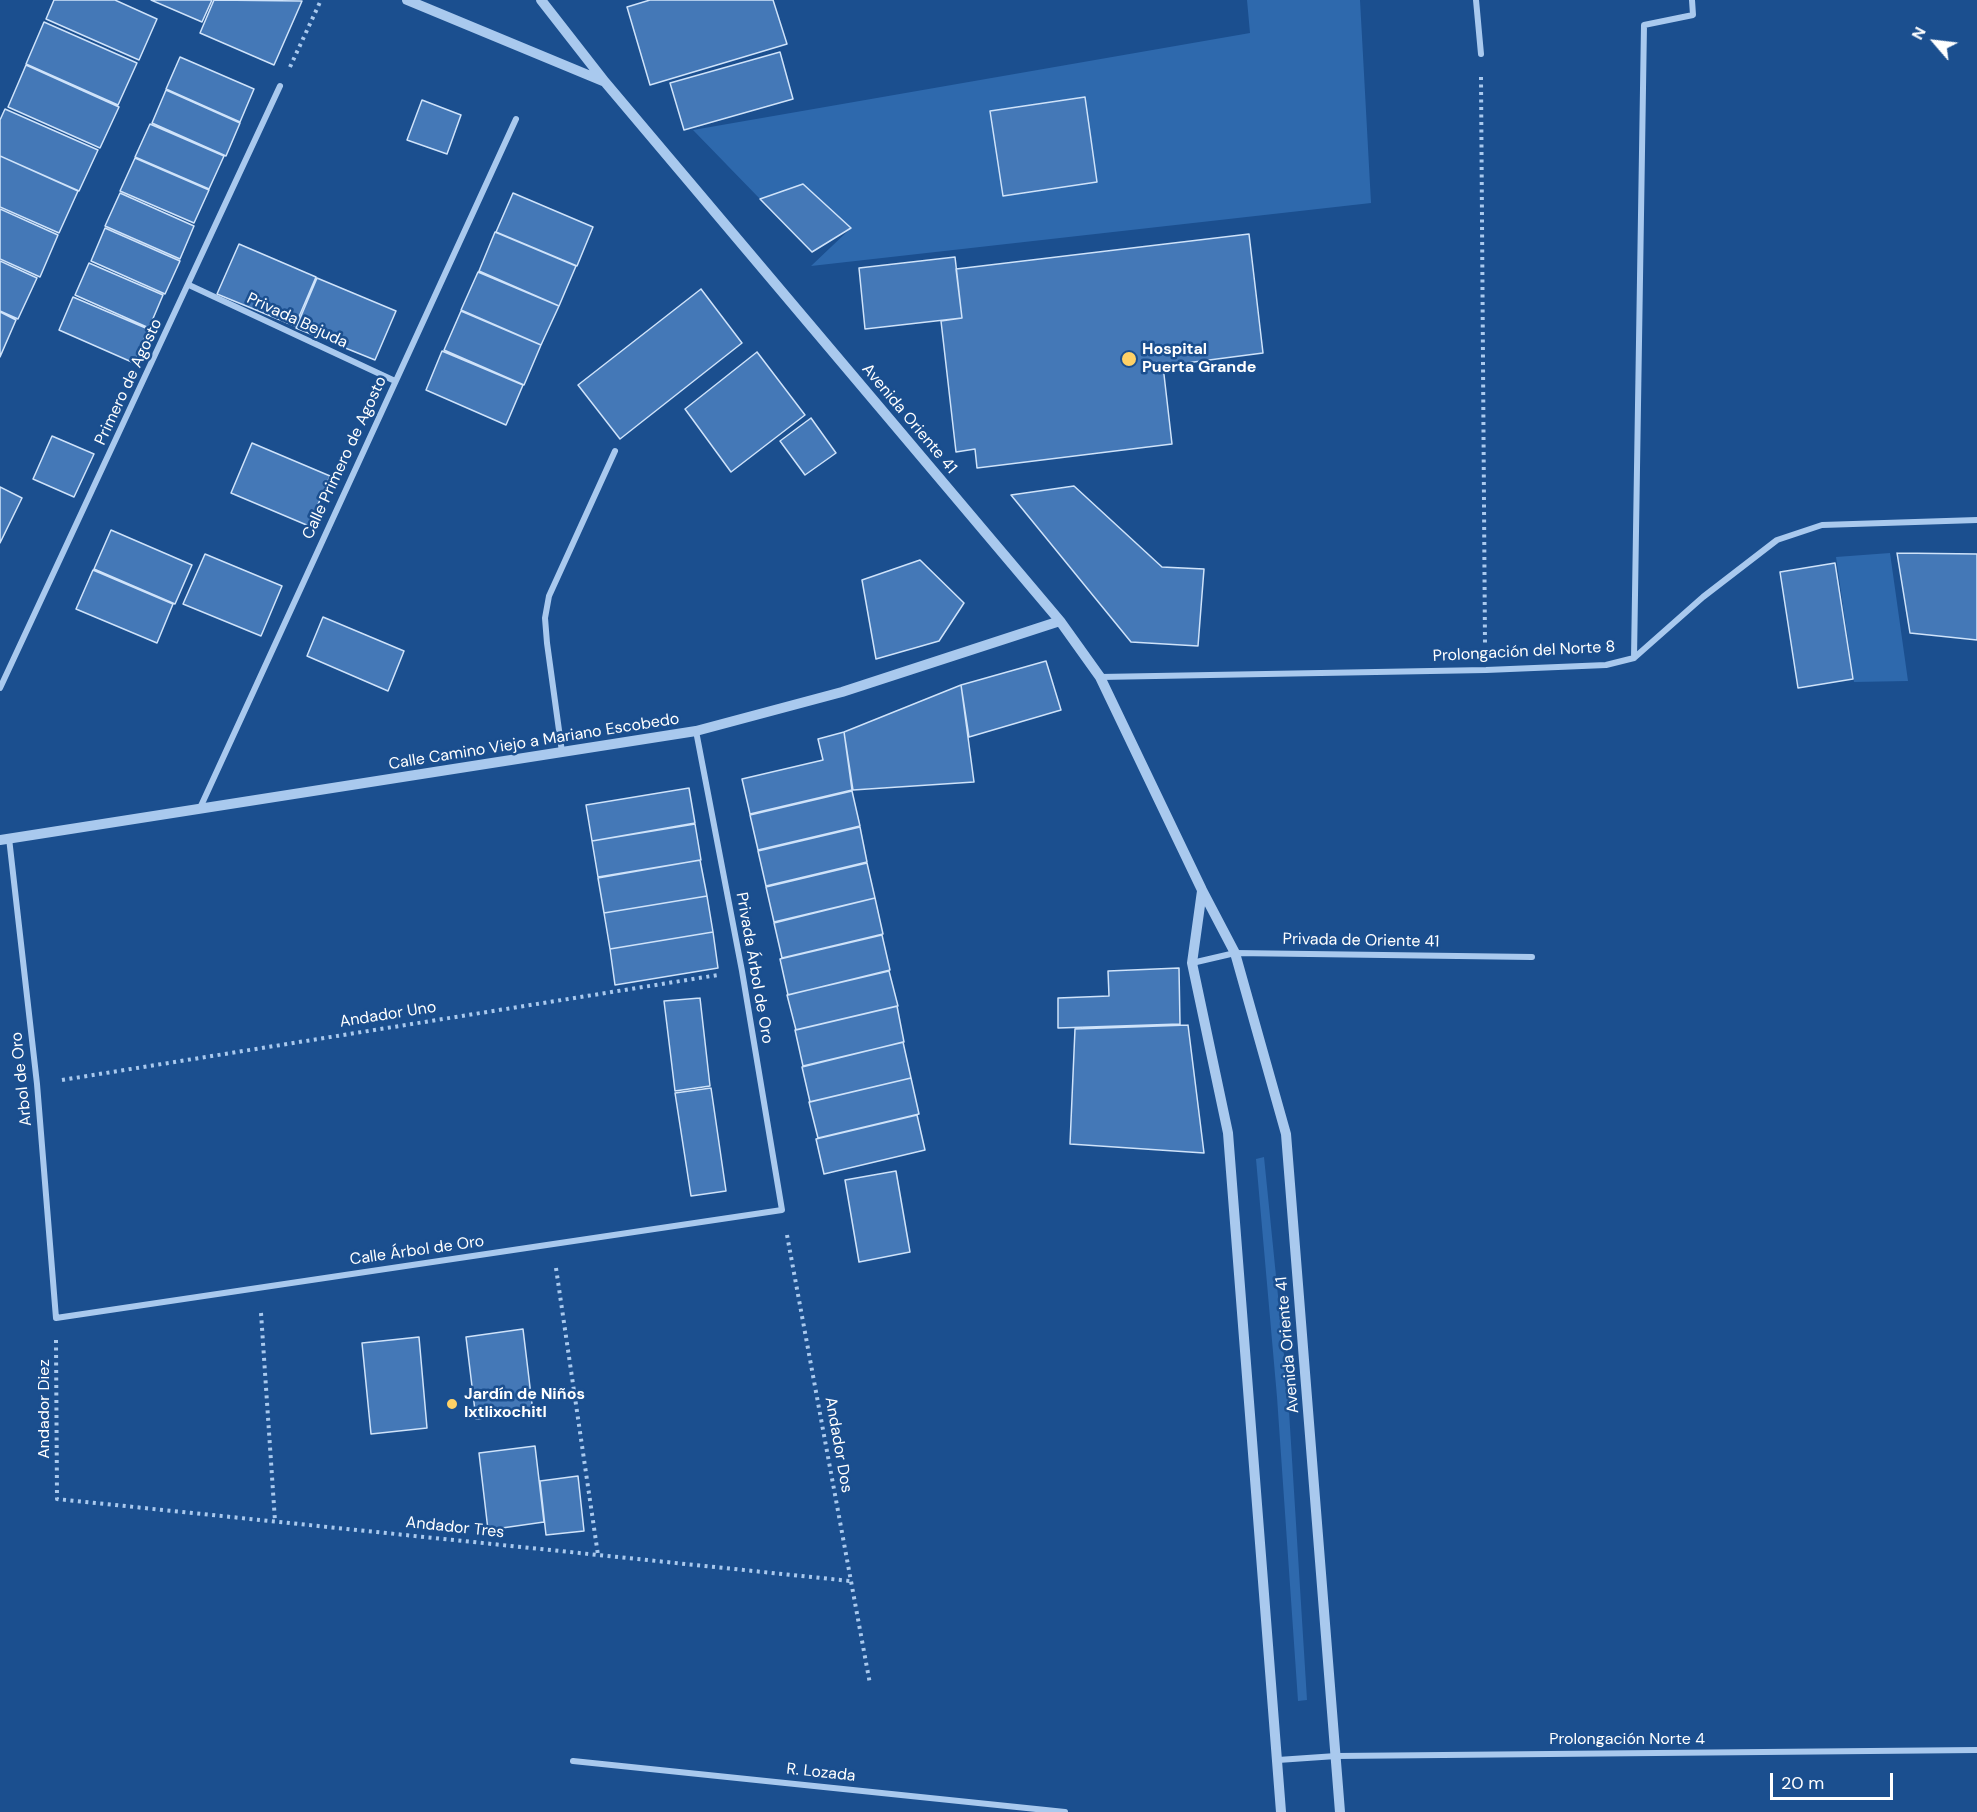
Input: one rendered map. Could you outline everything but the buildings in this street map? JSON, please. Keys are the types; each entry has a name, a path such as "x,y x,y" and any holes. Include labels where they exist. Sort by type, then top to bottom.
{"street":[{"path":"407,0 605,82"},
{"name":"Avenida Oriente 41","path":"541,0 605,82 1060,621 1100,677 1202,890 1235,953 1286,1134 1340,1812"},
{"path":"1476,0 1481,54"},
{"path":"1634,658 1644,25 1693,15 1692,0"},
{"name":"Primero de Agosto","path":"0,688 280,86"},
{"name":"Calle Primero de Agosto","path":"200,808 516,119"},
{"name":"Privada Bejuda","path":"189,285 394,381"},
{"path":"562,753 545,618 549,596 615,451"},
{"name":"Prolongación del Norte 8","path":"1100,677 1486,670 1606,665 1634,658 1703,597 1777,540 1822,525 1977,520"},
{"name":"Calle Camino Viejo a Mariano Escobedo","path":"5,839 696,731 842,692 1060,621"},
{"name":"Privada Árbol de Oro","path":"696,731 742,971 782,1210"},
{"name":"Arbol de Oro","path":"5,839 37,1083 56,1318"},
{"path":"1202,890 1192,963 1228,1133 1281,1812"},
{"name":"Privada de Oriente 41","path":"1192,963 1235,953 1532,957"},
{"name":"Calle Árbol de Oro","path":"56,1318 782,1210"},
{"name":"Prolongación Norte 4","path":"1278,1760 1336,1756 1977,1750"},
{"name":"R. Lozada","path":"573,1761 1065,1812"}],"path":[{"path":"280,86 321,0"},
{"path":"1481,54 1486,670"},
{"name":"Andador Uno","path":"37,1083 742,971"},
{"name":"Andador Dos","path":"782,1210 870,1684"},
{"path":"553,1244 598,1555"},
{"path":"259,1288 275,1521"},
{"name":"Andador Diez","path":"56,1318 57,1499"},
{"name":"Andador Tres","path":"57,1499 850,1581"}],"shaded area":[{"path":"1247,0 1360,0 1371,203 811,266 851,228 803,184 760,199 693,130 1250,33"},
{"path":"1890,553 1908,681 1854,682 1836,557"},
{"path":"1264,1157 1288,1395 1307,1700 1298,1701 1277,1397 1256,1159"}],"place":[{"name":"Hospital Puerta Grande","path":"1129,359"},
{"name":"Jardín de Niños Ixtlixochitl","path":"452,1404"}]}
